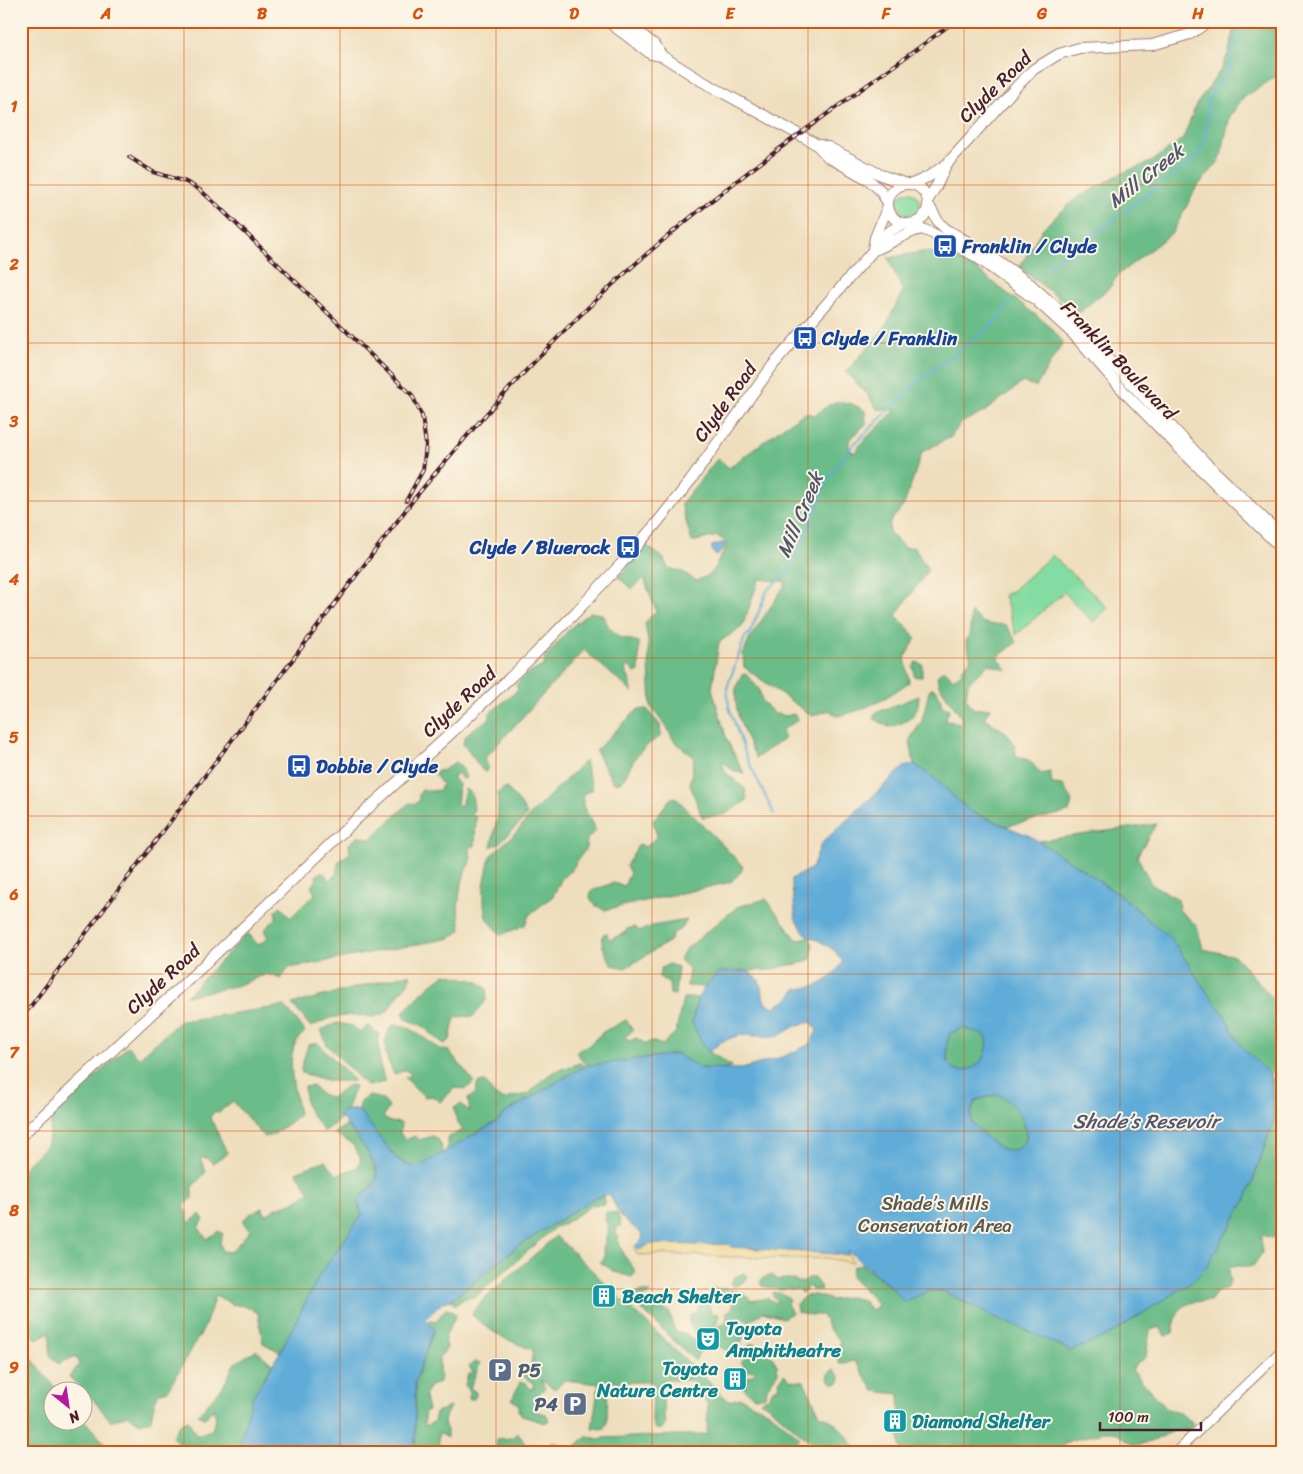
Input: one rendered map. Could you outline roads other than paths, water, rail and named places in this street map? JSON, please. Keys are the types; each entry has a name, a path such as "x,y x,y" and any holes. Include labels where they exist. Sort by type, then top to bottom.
{"main road":[{"path":"607,21 651,54 662,56 700,80 816,144 828,147 881,175 922,190 928,202 924,215 915,222 907,223 895,219 876,185 828,157 816,144"},
{"path":"624,21 656,46 662,56"},
{"name":"Clyde Road","path":"909,184 928,177 947,164 1016,86 1034,69 1060,54 1079,48 1152,45 1167,42 1190,34 1209,21"},
{"name":"Clyde Road","path":"928,202 947,164"},
{"path":"888,204 892,192 900,186 909,184"},
{"name":"Franklin Boulevard","path":"928,202 939,223 946,229 990,255 1029,283 1058,308 1083,332 1204,461 1282,536"},
{"name":"Clyde Road","path":"873,250 875,238 888,204"},
{"name":"Clyde Road","path":"21,1136 533,656 571,617 656,524 691,480 774,365 890,231 907,223"},
{"name":"Franklin Boulevard","path":"907,223 949,241 976,256 1037,301 1072,334 1180,450 1282,549"},
{"path":"873,250 886,246 912,230 922,229"}],"street":[{"path":"1175,1453 1282,1350"}],"water":[{"path":"724,543 724,549 717,556 712,550 712,546"},
{"name":"Shade’s Resevoir","path":"914,764 933,777 971,812 1030,836 1129,902 1171,938 1224,1015 1241,1046 1270,1075 1274,1119 1247,1198 1204,1270 1192,1282 1111,1334 1071,1351 995,1318 943,1291 929,1291 904,1302 893,1289 848,1251 849,1255 731,1247 729,1244 650,1244 639,1250 635,1246 643,1238 641,1233 622,1218 609,1194 594,1198 517,1247 451,1300 443,1302 426,1319 434,1329 415,1382 415,1453 237,1453 253,1396 280,1352 320,1274 362,1215 357,1201 370,1189 376,1180 375,1165 370,1156 357,1136 338,1114 346,1110 359,1110 396,1158 407,1165 418,1167 499,1120 505,1113 584,1066 677,1054 700,1068 742,1069 785,1056 810,1044 817,1031 812,1022 797,1025 777,1037 739,1035 721,1042 709,1052 703,1045 692,1023 698,998 719,972 748,971 759,980 765,1003 774,1007 787,1000 796,989 812,987 829,979 843,962 834,950 818,940 808,937 796,920 791,879 812,868 821,844 904,767","holes":["964,1028 986,1036 988,1044 982,1060 976,1066 962,1071 954,1069 948,1063 947,1045 950,1033","998,1094 1015,1108 1025,1127 1025,1143 1017,1149 1005,1150 994,1144 971,1121 971,1112 976,1100"]}],"waterway":[{"name":"Mill Creek","path":"1047,269 1197,156 1204,143 1208,114 1207,104 1212,93 1230,68 1237,21"},
{"name":"Mill Creek","path":"774,814 746,756 729,707 727,688 745,637 750,633 768,589 791,571 828,478 853,445 918,382 990,327 1010,304"}],"railway":[{"path":"21,1019 414,499 501,397 595,301 628,270 697,212 770,156 955,21"},
{"path":"129,157 153,172 186,182 200,190 412,395 422,416 426,445 423,470 406,501"}],"place":[{"name":"Franklin / Clyde","path":"945,246"},
{"name":"Clyde / Franklin","path":"805,338"},
{"name":"Clyde / Bluerock","path":"628,547"},
{"name":"Dobbie / Clyde","path":"299,766"},
{"name":"Beach Shelter","path":"604,1296"},
{"name":"Toyota Amphitheatre","path":"708,1339"},
{"name":"P5","path":"500,1370"},
{"name":"Toyota Nature Centre","path":"735,1379"},
{"name":"P4","path":"575,1404"},
{"name":"Diamond Shelter","path":"895,1421"}],"park label":[{"name":"Shade’s Mills Conservation Area","path":"935,1214"}]}
